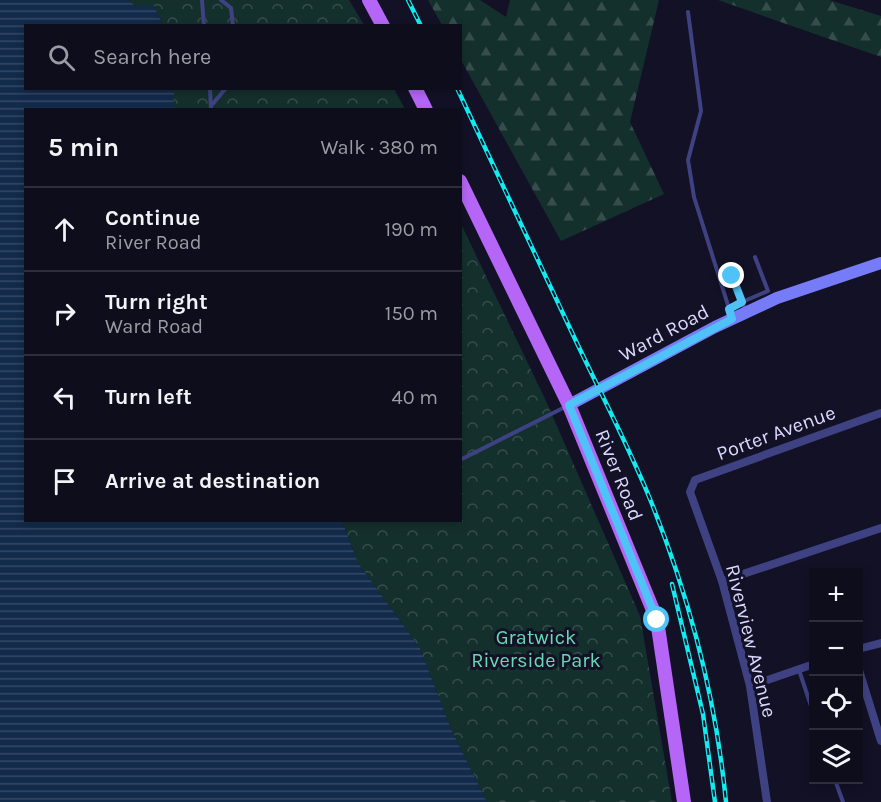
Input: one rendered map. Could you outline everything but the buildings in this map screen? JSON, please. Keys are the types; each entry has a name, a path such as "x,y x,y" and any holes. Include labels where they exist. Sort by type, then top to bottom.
{"main road":[{"path":"369,0 382,24"},
{"path":"416,90 425,108"},
{"name":"River Road","path":"462,185 569,405 657,620 684,802"},
{"name":"Ward Road","path":"569,405 744,307 770,296 881,264"}],"street":[{"name":"Porter Avenue","path":"690,492 695,480 881,413"},
{"name":"Riverview Avenue","path":"690,492 722,581 750,686 767,802"},
{"path":"722,581 881,528"},
{"path":"863,648 881,643"},
{"path":"750,686 809,665"},
{"path":"861,676 881,741"}],"lane":[{"path":"202,0 204,24"},
{"path":"221,0 231,8 233,24"},
{"path":"688,12 701,111 688,160 694,197 730,314"},
{"path":"210,90 211,108"},
{"path":"211,108 224,90"},
{"path":"756,257 770,296"},
{"path":"732,276 744,307"},
{"path":"462,459 569,405"},
{"path":"798,669 809,702"},
{"path":"836,784 843,802"}],"green space":[{"path":"129,0 349,0 363,24 163,24 154,6 135,6"},
{"path":"428,0 480,0 506,17 510,0 659,0 630,122 664,194 561,241 462,62 462,24 441,24"},
{"path":"718,0 829,0 881,16 881,57"},
{"path":"174,90 395,90 404,108 174,108"},
{"name":"Gratwick Riverside Park","path":"462,226 546,401 640,616 672,802 487,802 451,729 420,648 358,563 342,522 462,522"}],"water":[{"path":"0,0 129,0 135,6 154,6 163,24 24,24 24,90 174,90 174,108 24,108 24,522 342,522 358,563 420,648 451,729 487,802 0,802"}],"railway":[{"path":"408,0 420,24"},
{"path":"458,90 633,459 664,536 689,610 708,686 726,802"},
{"path":"672,584 703,714 715,802"}],"route":[{"path":"657,620 569,405 732,319 729,309 742,302 732,276"}]}
